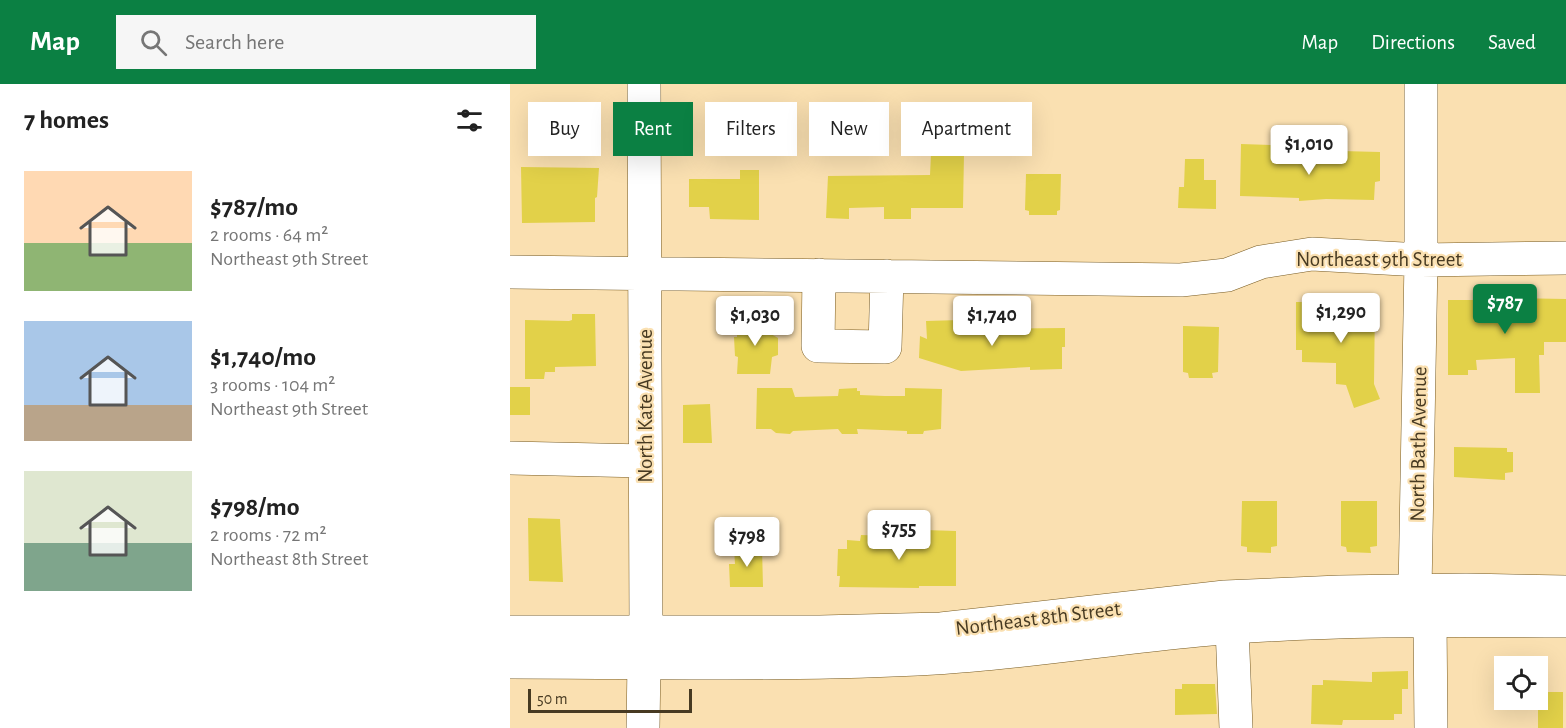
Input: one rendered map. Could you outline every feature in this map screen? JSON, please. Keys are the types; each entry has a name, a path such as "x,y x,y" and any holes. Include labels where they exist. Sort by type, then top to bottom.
{"street":[{"name":"North Kate Avenue","path":"643,728 645,647 644,84"},
{"name":"North Bath Avenue","path":"1421,84 1421,260 1415,591 1430,620 1431,728"},
{"name":"Northeast 9th Street","path":"510,272 1181,280 1227,275 1260,262 1312,254 1421,260 1566,258"},
{"path":"819,275 818,346 885,348 887,276"},
{"path":"510,458 645,461"},
{"name":"Northeast 8th Street","path":"510,662 645,647 940,629 1226,597 1339,592 1566,592"},
{"name":"Northeast 8th Street","path":"510,632 645,647 843,661 936,658 1232,627 1430,620 1566,621"},
{"path":"1232,627 1236,728"}],"building":[{"path":"1241,144 1271,145 1271,160 1341,160 1341,151 1380,152 1380,181 1375,182 1374,200 1299,201 1299,198 1240,196"},
{"path":"931,156 964,156 963,208 911,208 911,219 884,219 884,207 849,208 849,219 826,218 828,176 930,175"},
{"path":"1185,159 1204,159 1204,180 1216,180 1216,209 1178,208 1179,187 1184,187"},
{"path":"521,167 599,168 595,222 522,223"},
{"path":"740,170 759,170 759,220 710,219 709,207 689,207 689,179 740,179"},
{"path":"1026,174 1061,174 1060,210 1057,211 1057,215 1029,215 1029,211 1025,210"},
{"path":"1503,298 1566,299 1566,342 1544,342 1544,355 1539,355 1540,393 1515,393 1515,358 1476,360 1477,370 1468,370 1468,375 1448,375 1448,300 1503,300"},
{"path":"1296,302 1327,302 1327,304 1375,302 1374,384 1380,399 1354,408 1346,385 1336,384 1336,363 1302,362 1302,350 1296,350"},
{"path":"572,314 595,314 596,366 555,367 555,372 545,372 544,379 525,379 525,320 569,321 572,320"},
{"path":"960,320 961,329 1065,328 1062,369 1030,370 1030,367 961,371 919,358 920,336 927,339 926,321"},
{"path":"737,321 771,321 771,334 778,338 778,355 772,357 770,374 737,374 738,357 735,356 734,337 737,337"},
{"path":"1183,326 1219,327 1218,372 1212,373 1213,378 1189,378 1188,373 1183,372"},
{"path":"510,387 530,387 530,415 510,415"},
{"path":"757,388 792,388 795,397 838,396 839,389 857,388 860,395 885,396 905,396 905,388 942,389 941,429 924,431 923,434 857,429 858,434 842,434 838,429 793,431 790,434 776,433 771,429 756,429"},
{"path":"710,404 712,443 683,443 683,405"},
{"path":"1454,447 1507,448 1507,452 1513,452 1513,472 1505,473 1505,480 1454,477"},
{"path":"1242,501 1277,501 1277,546 1271,547 1271,553 1247,552 1247,547 1241,546"},
{"path":"1341,501 1377,501 1377,546 1370,547 1371,553 1347,552 1346,547 1341,546"},
{"path":"528,518 560,519 563,582 529,581"},
{"path":"925,530 956,531 956,586 839,587 838,549 847,549 847,540 860,541 861,535 925,537"},
{"path":"762,547 763,587 730,587 729,564 735,564 734,548"},
{"path":"1408,671 1408,689 1402,689 1402,714 1394,714 1394,720 1343,720 1342,725 1311,724 1312,685 1323,685 1323,680 1372,682 1372,672"},
{"path":"1182,684 1215,684 1217,714 1175,715 1175,689 1182,689"},
{"path":"1548,692 1563,692 1563,728 1538,728 1538,710 1548,710"}]}
